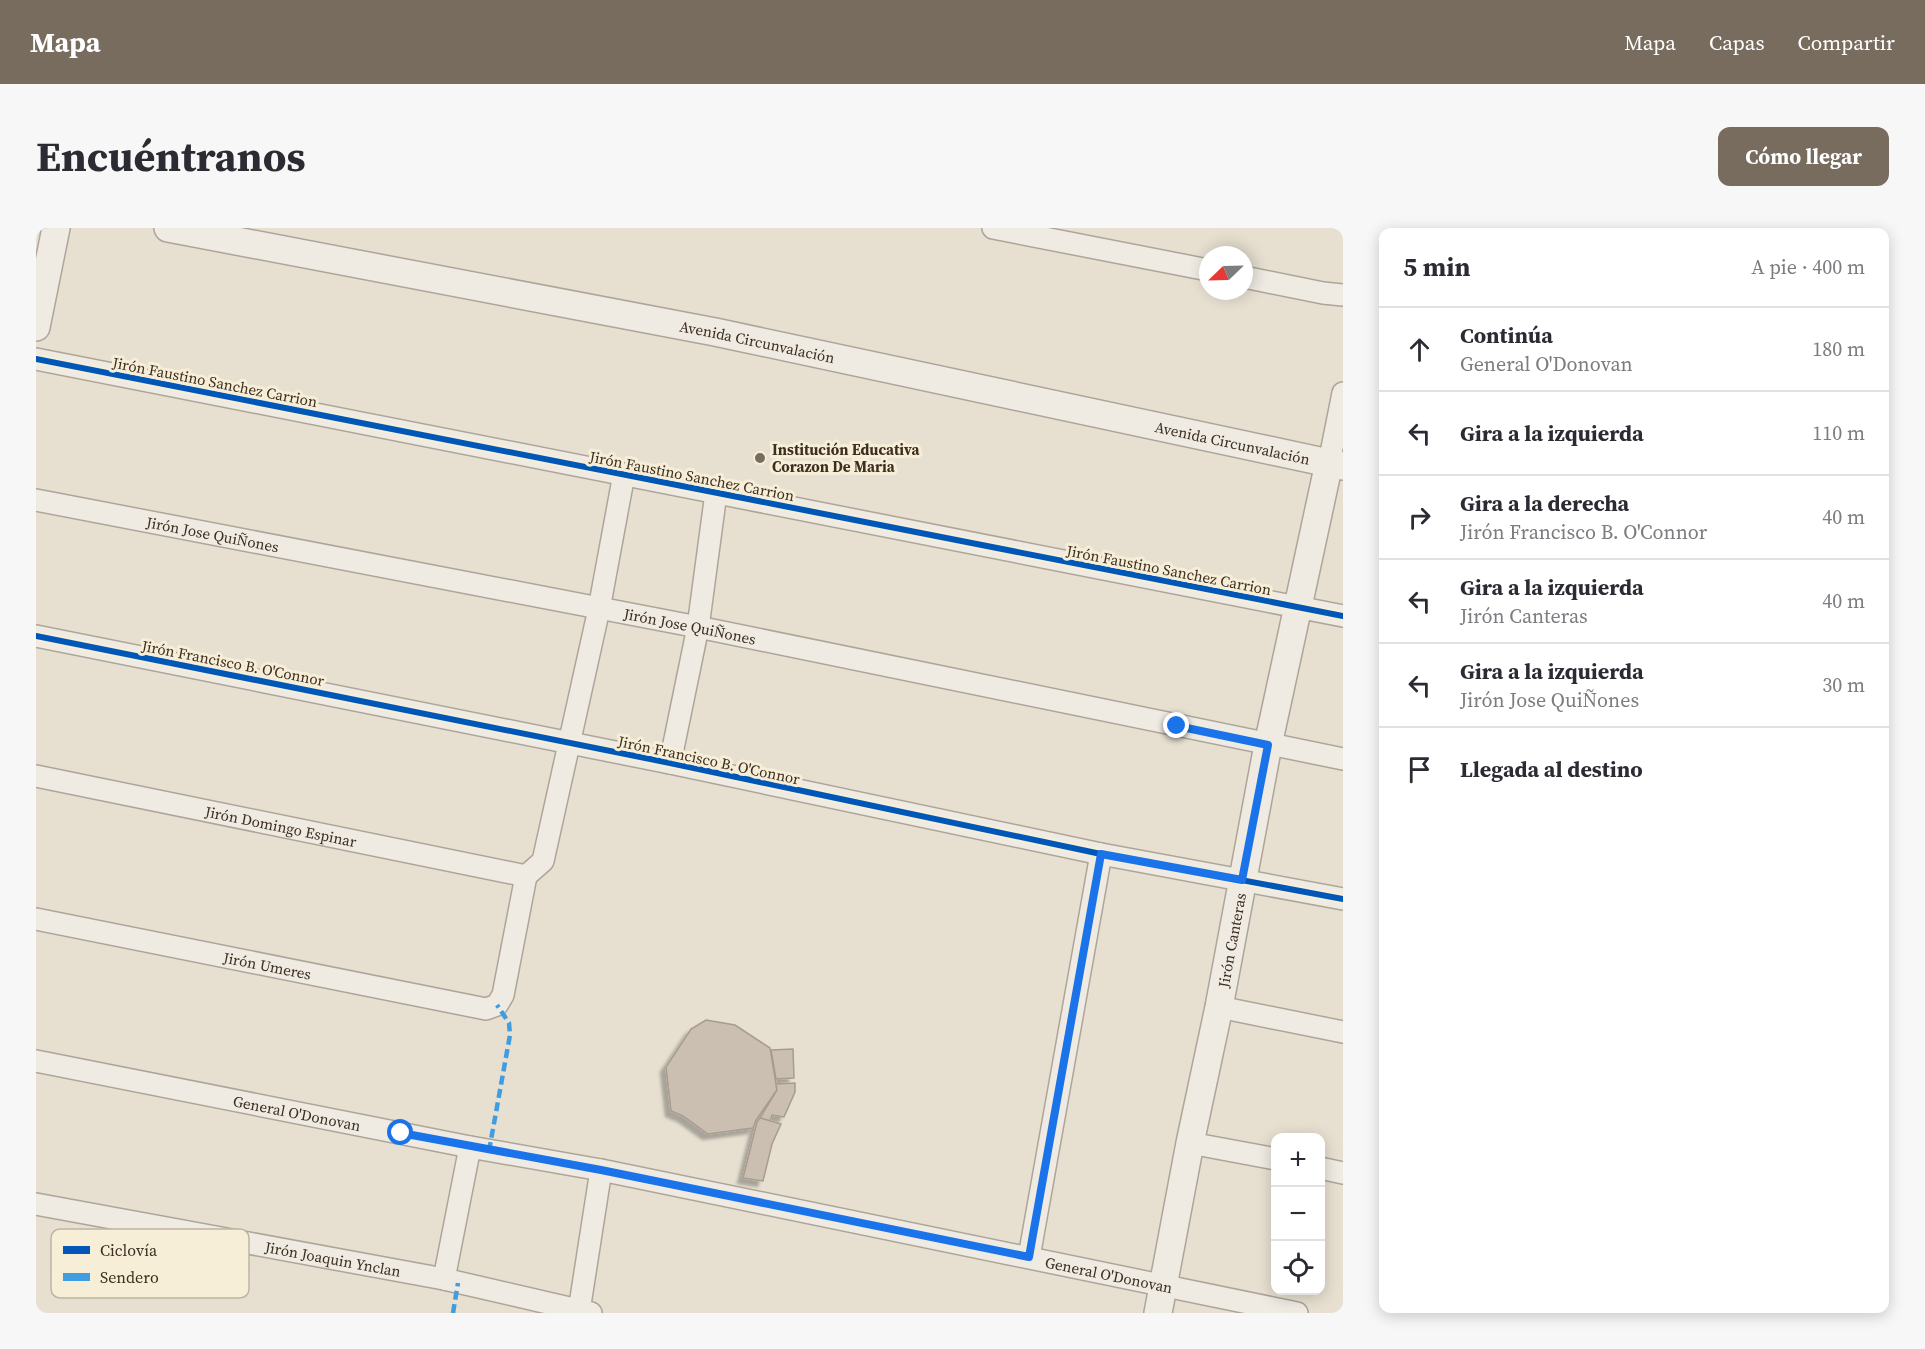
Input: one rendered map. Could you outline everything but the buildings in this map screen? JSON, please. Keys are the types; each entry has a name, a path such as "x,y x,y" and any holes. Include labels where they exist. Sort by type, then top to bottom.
{"street":[{"path":"36,327 56,228"},
{"name":"Avenida Circunvalación","path":"168,228 715,332 1336,465"},
{"path":"993,228 1199,268"},
{"path":"1253,279 1343,295"},
{"name":"Jirón Faustino Sanchez Carrion","path":"36,359 1343,616"},
{"name":"Jirón Canteras","path":"1158,1313 1268,745 1297,607 1336,465 1343,393"},
{"path":"526,876 543,861 599,609 624,474"},
{"path":"670,763 698,627 716,493"},
{"name":"Jirón Jose QuiÑones","path":"36,500 698,627 1343,759"},
{"name":"Jirón Francisco B. O'Connor","path":"36,636 670,763 1101,854 1343,899"},
{"name":"Jirón Domingo Espinar","path":"36,776 526,876"},
{"path":"1029,1257 1101,854"},
{"name":"Jirón Umeres","path":"36,919 486,1009 497,1005 503,995 526,876"},
{"path":"1219,1006 1343,1032"},
{"name":"General O'Donovan","path":"36,1060 470,1147 601,1170 1297,1313"},
{"path":"1190,1143 1271,1159"},
{"path":"444,1279 470,1147"},
{"path":"1325,1169 1343,1173"},
{"path":"585,1312 601,1170"},
{"name":"Jirón Joaquin Ynclan","path":"36,1204 172,1229"},
{"name":"Jirón Joaquin Ynclan","path":"249,1243 444,1279 585,1312"}],"marked path":[{"path":"489,1151 510,1035 509,1023 497,1005"},
{"path":"453,1313 458,1283"}],"cycle path":[{"path":"36,359 1343,616"},
{"path":"36,636 670,763 1101,854 1343,899"}],"place":[{"name":"Institución Educativa Corazon De Maria","path":"760,458"}],"route":[{"path":"401,1133 601,1170 1029,1257 1101,854 1242,880 1268,745 1177,726"}]}
